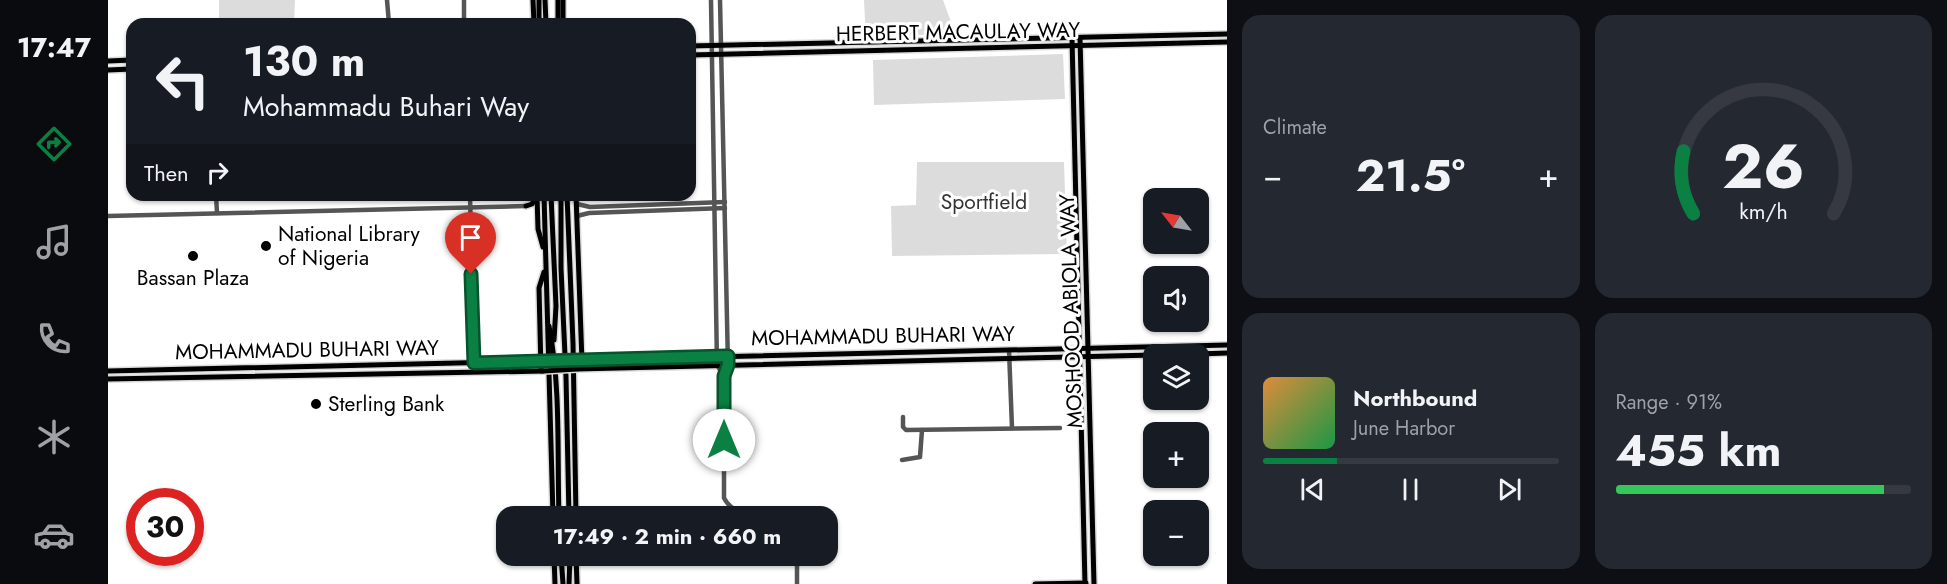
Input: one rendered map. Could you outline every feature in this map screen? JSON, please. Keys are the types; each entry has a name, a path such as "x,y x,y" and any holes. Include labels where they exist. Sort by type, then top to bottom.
{"main road":[{"path":"533,0 534,18"},
{"path":"539,0 539,18"},
{"path":"545,0 546,18"},
{"path":"558,0 558,18"},
{"path":"562,18 563,0"},
{"name":"HERBERT MACAULAY WAY","path":"696,46 1227,34"},
{"name":"MOSHOOD ABIOLA WAY","path":"1072,38 1085,583"},
{"name":"MOSHOOD ABIOLA WAY","path":"1080,38 1094,583"},
{"name":"HERBERT MACAULAY WAY","path":"696,55 1227,42"},
{"path":"108,61 126,60"},
{"path":"108,70 126,69"},
{"path":"1076,189 1084,189"},
{"path":"526,206 534,201"},
{"path":"537,201 538,229 545,255"},
{"path":"544,201 553,506"},
{"path":"551,201 556,306 554,352 559,506"},
{"path":"561,201 569,506"},
{"path":"567,201 576,506"},
{"path":"576,204 580,369"},
{"path":"526,206 534,210 537,216"},
{"path":"543,371 538,296 545,270"},
{"path":"564,334 572,308"},
{"path":"546,310 554,352"},
{"name":"MOHAMMADU BUHARI WAY","path":"108,371 1227,345"},
{"path":"1209,354 1227,353"},
{"name":"MOHAMMADU BUHARI WAY","path":"108,380 1143,355"},
{"path":"390,365 390,374"},
{"path":"225,377 226,369"},
{"path":"554,566 555,584"},
{"path":"562,566 563,584"},
{"path":"569,584 570,566"},
{"path":"576,566 577,584"},
{"path":"1035,584 1094,583"}],"street":[{"path":"387,0 388,18"},
{"path":"464,0 464,18"},
{"path":"711,0 717,365 724,376"},
{"path":"720,0 728,356 724,376 724,498 729,506"},
{"path":"216,201 217,213"},
{"path":"470,201 474,363"},
{"path":"576,204 590,207 714,203 725,205"},
{"path":"577,216 589,213 715,209 725,205"},
{"path":"108,216 526,206"},
{"path":"1010,350 1012,428"},
{"path":"903,417 904,429 1060,428"},
{"path":"902,460 920,457 922,430"},
{"path":"797,566 797,584"}],"green space":[{"path":"219,0 295,0 294,18 219,18"},
{"path":"864,0 943,0 955,33 866,38"},
{"path":"1063,54 1065,99 874,105 873,60"},
{"name":"Sportfield","path":"917,162 1064,162 1067,254 892,256 891,206 916,205"}],"place":[{"name":"National Library of Nigeria","path":"266,246"},
{"name":"Bassan Plaza","path":"193,256"},
{"name":"Sterling Bank","path":"316,404"}],"route":[{"path":"471,274 474,363 728,356 724,376 724,440"}]}
